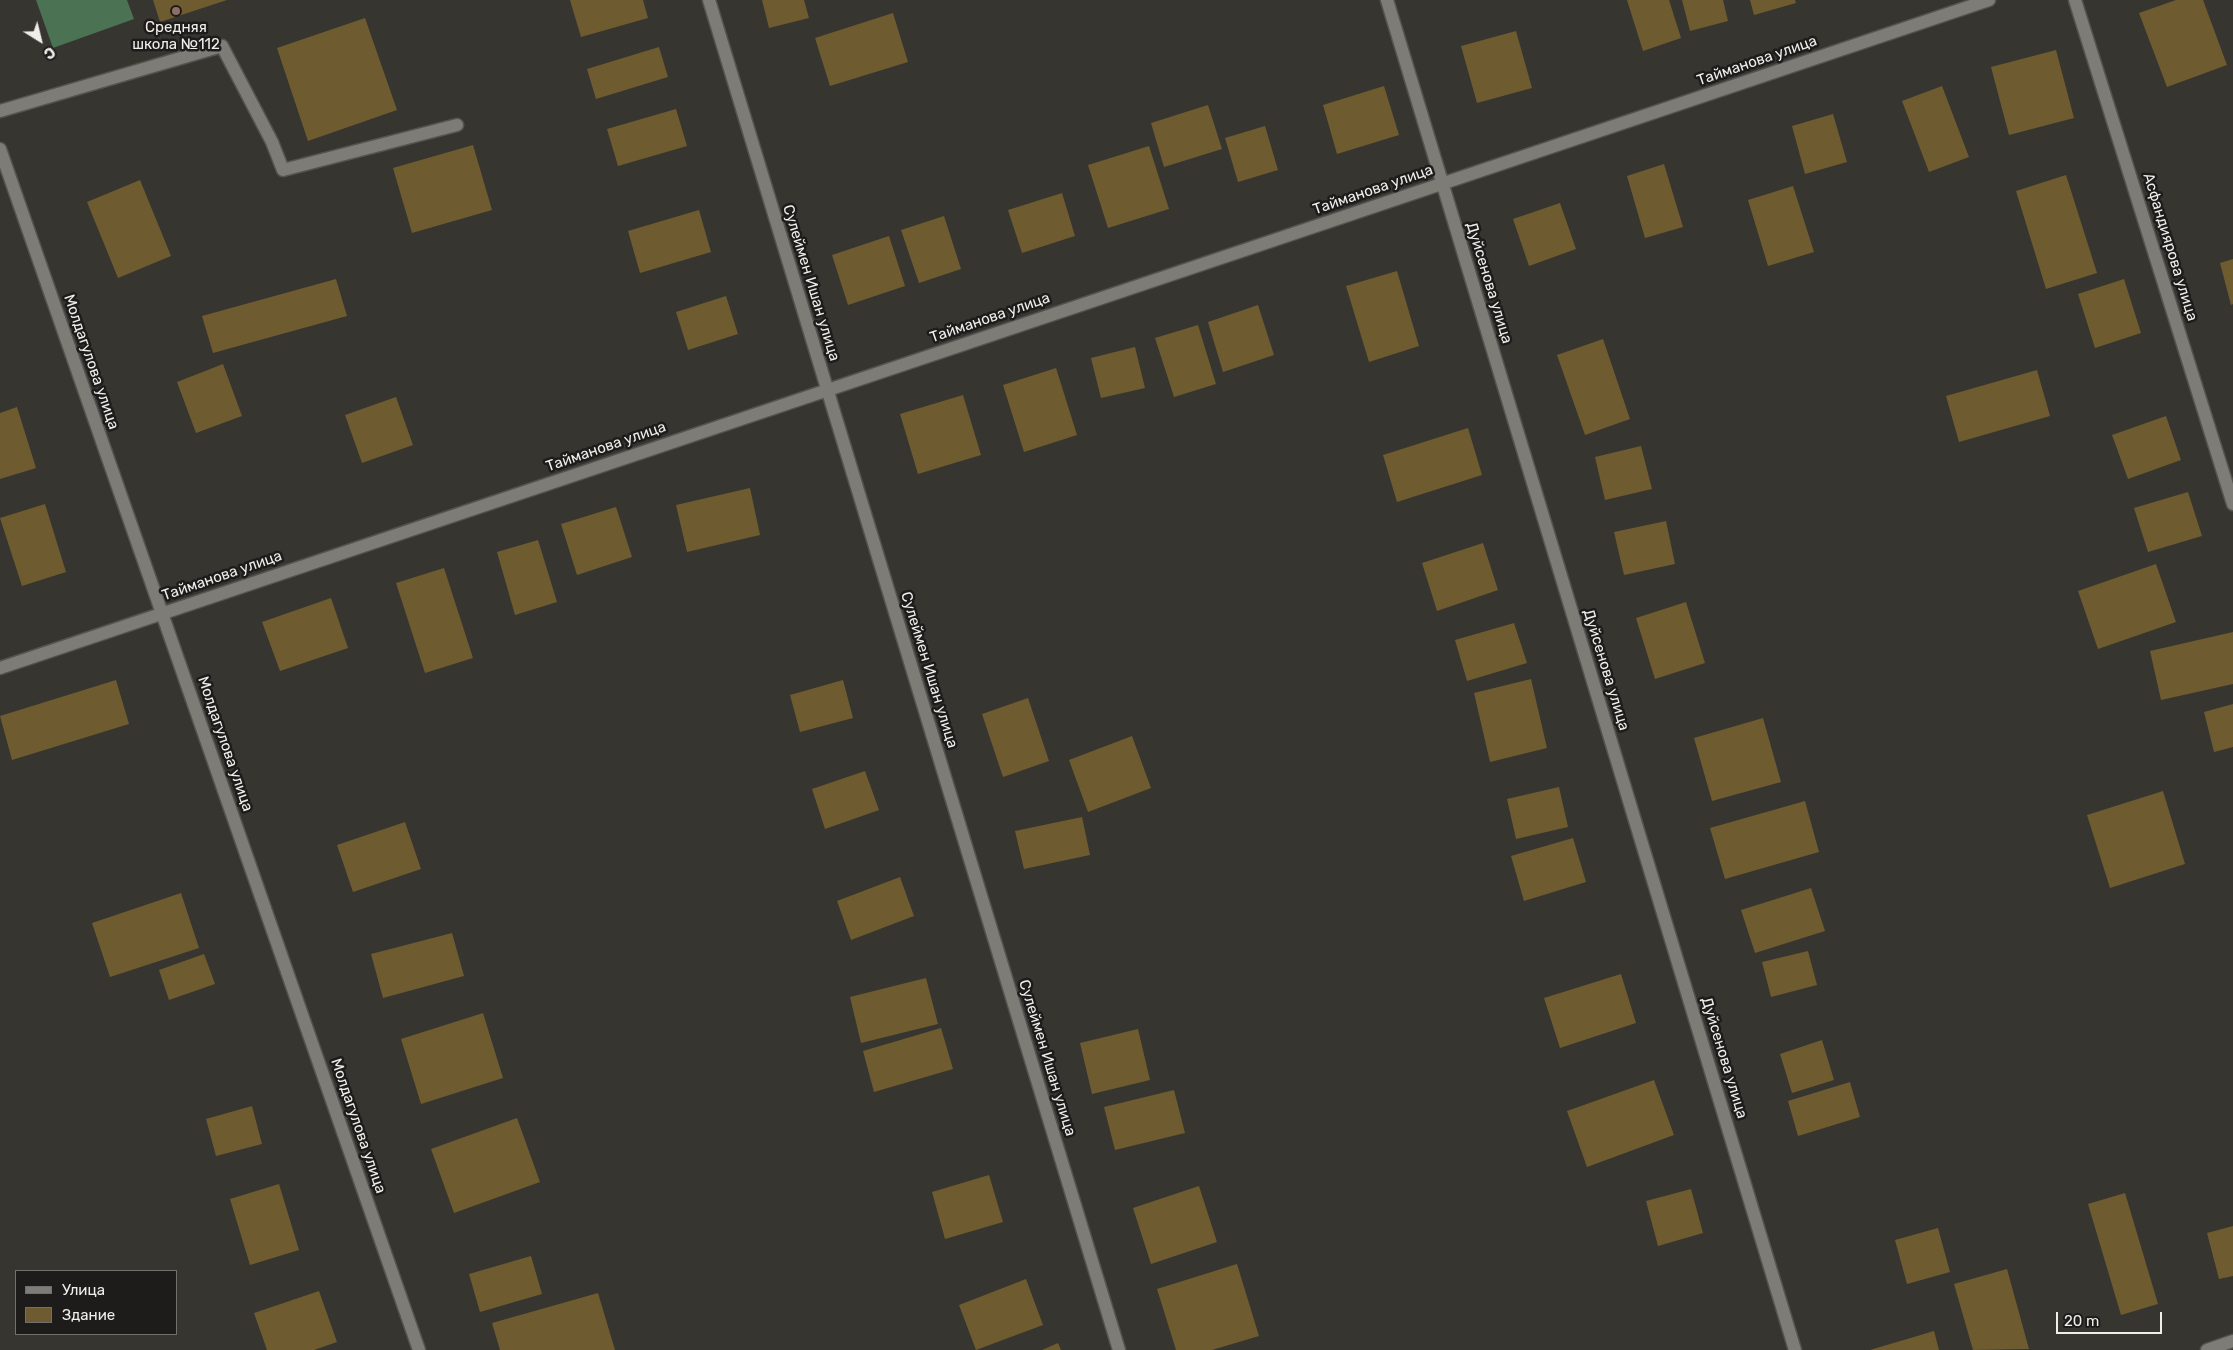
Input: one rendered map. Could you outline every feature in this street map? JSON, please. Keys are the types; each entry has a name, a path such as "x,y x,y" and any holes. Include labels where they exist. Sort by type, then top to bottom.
{"street":[{"name":"Сулеймен Ишан улица","path":"709,0 1119,1350"},
{"name":"Дуйсенова улица","path":"1387,0 1795,1350"},
{"name":"Тайманова улица","path":"0,668 1989,0"},
{"name":"Асфандиярова улица","path":"2075,0 2233,504"},
{"path":"0,111 222,46 272,142 283,170 457,125"},
{"name":"Молдагулова улица","path":"0,149 419,1350"},
{"path":"2207,1350 2233,1341"}],"green space":[{"path":"36,0 127,0 134,19 53,48"}],"building":[{"name":"Средняя школа №112","path":"153,0 227,0 160,22"},
{"path":"570,0 643,0 648,18 581,37"},
{"path":"762,0 804,0 809,18 769,28"},
{"path":"1627,0 1669,0 1681,38 1643,51"},
{"path":"1682,0 1723,0 1728,21 1690,31"},
{"path":"1750,0 1795,0 1796,3 1754,15"},
{"path":"2176,0 2203,0 2227,65 2167,87 2139,13"},
{"path":"893,13 908,62 830,86 815,38"},
{"path":"365,18 397,110 308,141 277,48"},
{"path":"1516,31 1532,88 1477,103 1461,46"},
{"path":"659,47 668,77 596,99 587,69"},
{"path":"2056,50 2074,118 2009,135 1991,67"},
{"path":"1384,86 1399,135 1337,154 1323,105"},
{"path":"1942,86 1969,157 1929,172 1902,101"},
{"path":"1208,105 1222,149 1164,167 1151,123"},
{"path":"676,109 687,146 618,166 607,129"},
{"path":"1833,114 1847,162 1805,174 1792,126"},
{"path":"1265,126 1278,170 1238,182 1225,138"},
{"path":"473,145 492,210 412,233 393,168"},
{"path":"1149,146 1169,209 1108,228 1088,165"},
{"path":"1664,164 1683,227 1645,238 1627,176"},
{"path":"2066,175 2097,273 2046,289 2016,191"},
{"path":"140,180 171,256 118,278 87,202"},
{"path":"1793,186 1814,252 1768,266 1748,200"},
{"path":"1062,193 1075,236 1022,253 1008,210"},
{"path":"1560,203 1576,249 1529,266 1513,219"},
{"path":"699,210 711,252 640,273 628,231"},
{"path":"944,216 961,269 919,283 901,230"},
{"path":"889,236 905,286 848,305 832,255"},
{"path":"2233,259 2233,304 2231,305 2220,263"},
{"path":"1397,271 1419,346 1369,362 1346,286"},
{"path":"336,279 347,316 213,353 202,316"},
{"path":"2124,279 2141,333 2095,348 2078,294"},
{"path":"726,296 738,334 688,350 676,312"},
{"path":"1258,305 1274,355 1223,372 1208,322"},
{"path":"1198,325 1216,384 1174,397 1155,338"},
{"path":"1603,339 1630,419 1585,435 1557,355"},
{"path":"1135,347 1145,388 1101,398 1091,358"},
{"path":"223,364 242,416 196,433 177,382"},
{"path":"1056,368 1077,435 1024,452 1003,385"},
{"path":"2037,370 2050,416 1959,442 1946,396"},
{"path":"963,395 981,455 918,474 900,414"},
{"path":"396,397 413,445 362,463 345,415"},
{"path":"17,407 36,468 0,479 0,413"},
{"path":"2166,416 2181,460 2128,479 2112,435"},
{"path":"1468,428 1482,475 1397,502 1383,455"},
{"path":"1641,446 1652,489 1605,500 1595,457"},
{"path":"750,488 760,535 687,552 676,505"},
{"path":"2188,492 2202,536 2148,552 2134,508"},
{"path":"45,504 66,572 22,586 0,518"},
{"path":"616,507 632,557 577,575 561,524"},
{"path":"1666,521 1675,564 1624,575 1614,532"},
{"path":"538,540 557,602 515,615 497,552"},
{"path":"1483,543 1498,590 1437,611 1422,563"},
{"path":"2156,564 2176,622 2098,649 2078,591"},
{"path":"444,568 473,658 425,673 396,583"},
{"path":"331,598 348,648 280,671 262,622"},
{"path":"1686,602 1705,663 1655,679 1636,618"},
{"path":"1514,623 1527,663 1467,681 1455,640"},
{"path":"2233,632 2233,684 2161,700 2150,651"},
{"path":"1531,679 1547,748 1490,762 1474,693"},
{"path":"116,680 129,724 12,760 0,716"},
{"path":"843,680 853,718 800,732 790,695"},
{"path":"1028,698 1049,761 1003,777 982,714"},
{"path":"2233,704 2233,747 2214,752 2204,712"},
{"path":"1763,718 1781,782 1712,801 1694,738"},
{"path":"1132,736 1151,788 1088,812 1069,760"},
{"path":"865,771 879,810 825,829 812,789"},
{"path":"1559,787 1568,827 1516,839 1507,799"},
{"path":"2163,791 2185,864 2110,888 2087,815"},
{"path":"1805,801 1819,852 1725,879 1710,828"},
{"path":"1082,817 1090,855 1024,869 1015,831"},
{"path":"405,822 421,869 353,892 337,845"},
{"path":"1573,838 1586,882 1524,901 1511,856"},
{"path":"900,877 914,916 851,940 837,901"},
{"path":"1811,888 1825,931 1755,953 1741,910"},
{"path":"181,893 199,948 110,977 92,923"},
{"path":"452,933 464,976 383,998 371,954"},
{"path":"1808,951 1817,985 1771,997 1762,962"},
{"path":"204,954 215,984 169,1000 159,970"},
{"path":"1621,974 1636,1023 1560,1048 1544,998"},
{"path":"926,978 938,1024 861,1043 850,997"},
{"path":"483,1013 503,1078 421,1104 401,1039"},
{"path":"941,1028 953,1069 874,1092 863,1051"},
{"path":"1138,1029 1150,1080 1092,1094 1080,1043"},
{"path":"1822,1040 1834,1080 1792,1093 1780,1054"},
{"path":"1654,1080 1674,1135 1587,1167 1567,1111"},
{"path":"1850,1082 1860,1117 1798,1136 1788,1101"},
{"path":"1174,1090 1185,1133 1115,1150 1104,1107"},
{"path":"252,1106 262,1144 216,1156 206,1119"},
{"path":"517,1118 540,1182 454,1213 431,1149"},
{"path":"989,1175 1003,1222 945,1239 932,1192"},
{"path":"279,1184 299,1250 250,1265 230,1199"},
{"path":"1199,1186 1217,1242 1151,1264 1133,1208"},
{"path":"1691,1189 1703,1233 1658,1246 1646,1201"},
{"path":"2125,1193 2158,1304 2121,1315 2088,1204"},
{"path":"2233,1226 2233,1276 2219,1279 2207,1233"},
{"path":"1938,1228 1950,1272 1907,1284 1895,1240"},
{"path":"531,1256 542,1294 480,1312 469,1274"},
{"path":"1237,1264 1259,1336 1212,1350 1176,1350 1157,1289"},
{"path":"2007,1269 2029,1349 1973,1350 1954,1284"},
{"path":"1026,1279 1043,1325 976,1350 959,1305"},
{"path":"319,1291 337,1342 314,1350 267,1350 254,1313"},
{"path":"598,1293 615,1350 500,1350 492,1323"},
{"path":"1934,1331 1939,1350 1870,1350"},
{"path":"1058,1343 1061,1350 1042,1350"}],"place":[{"name":"Средняя школа №112","path":"176,11"}]}
